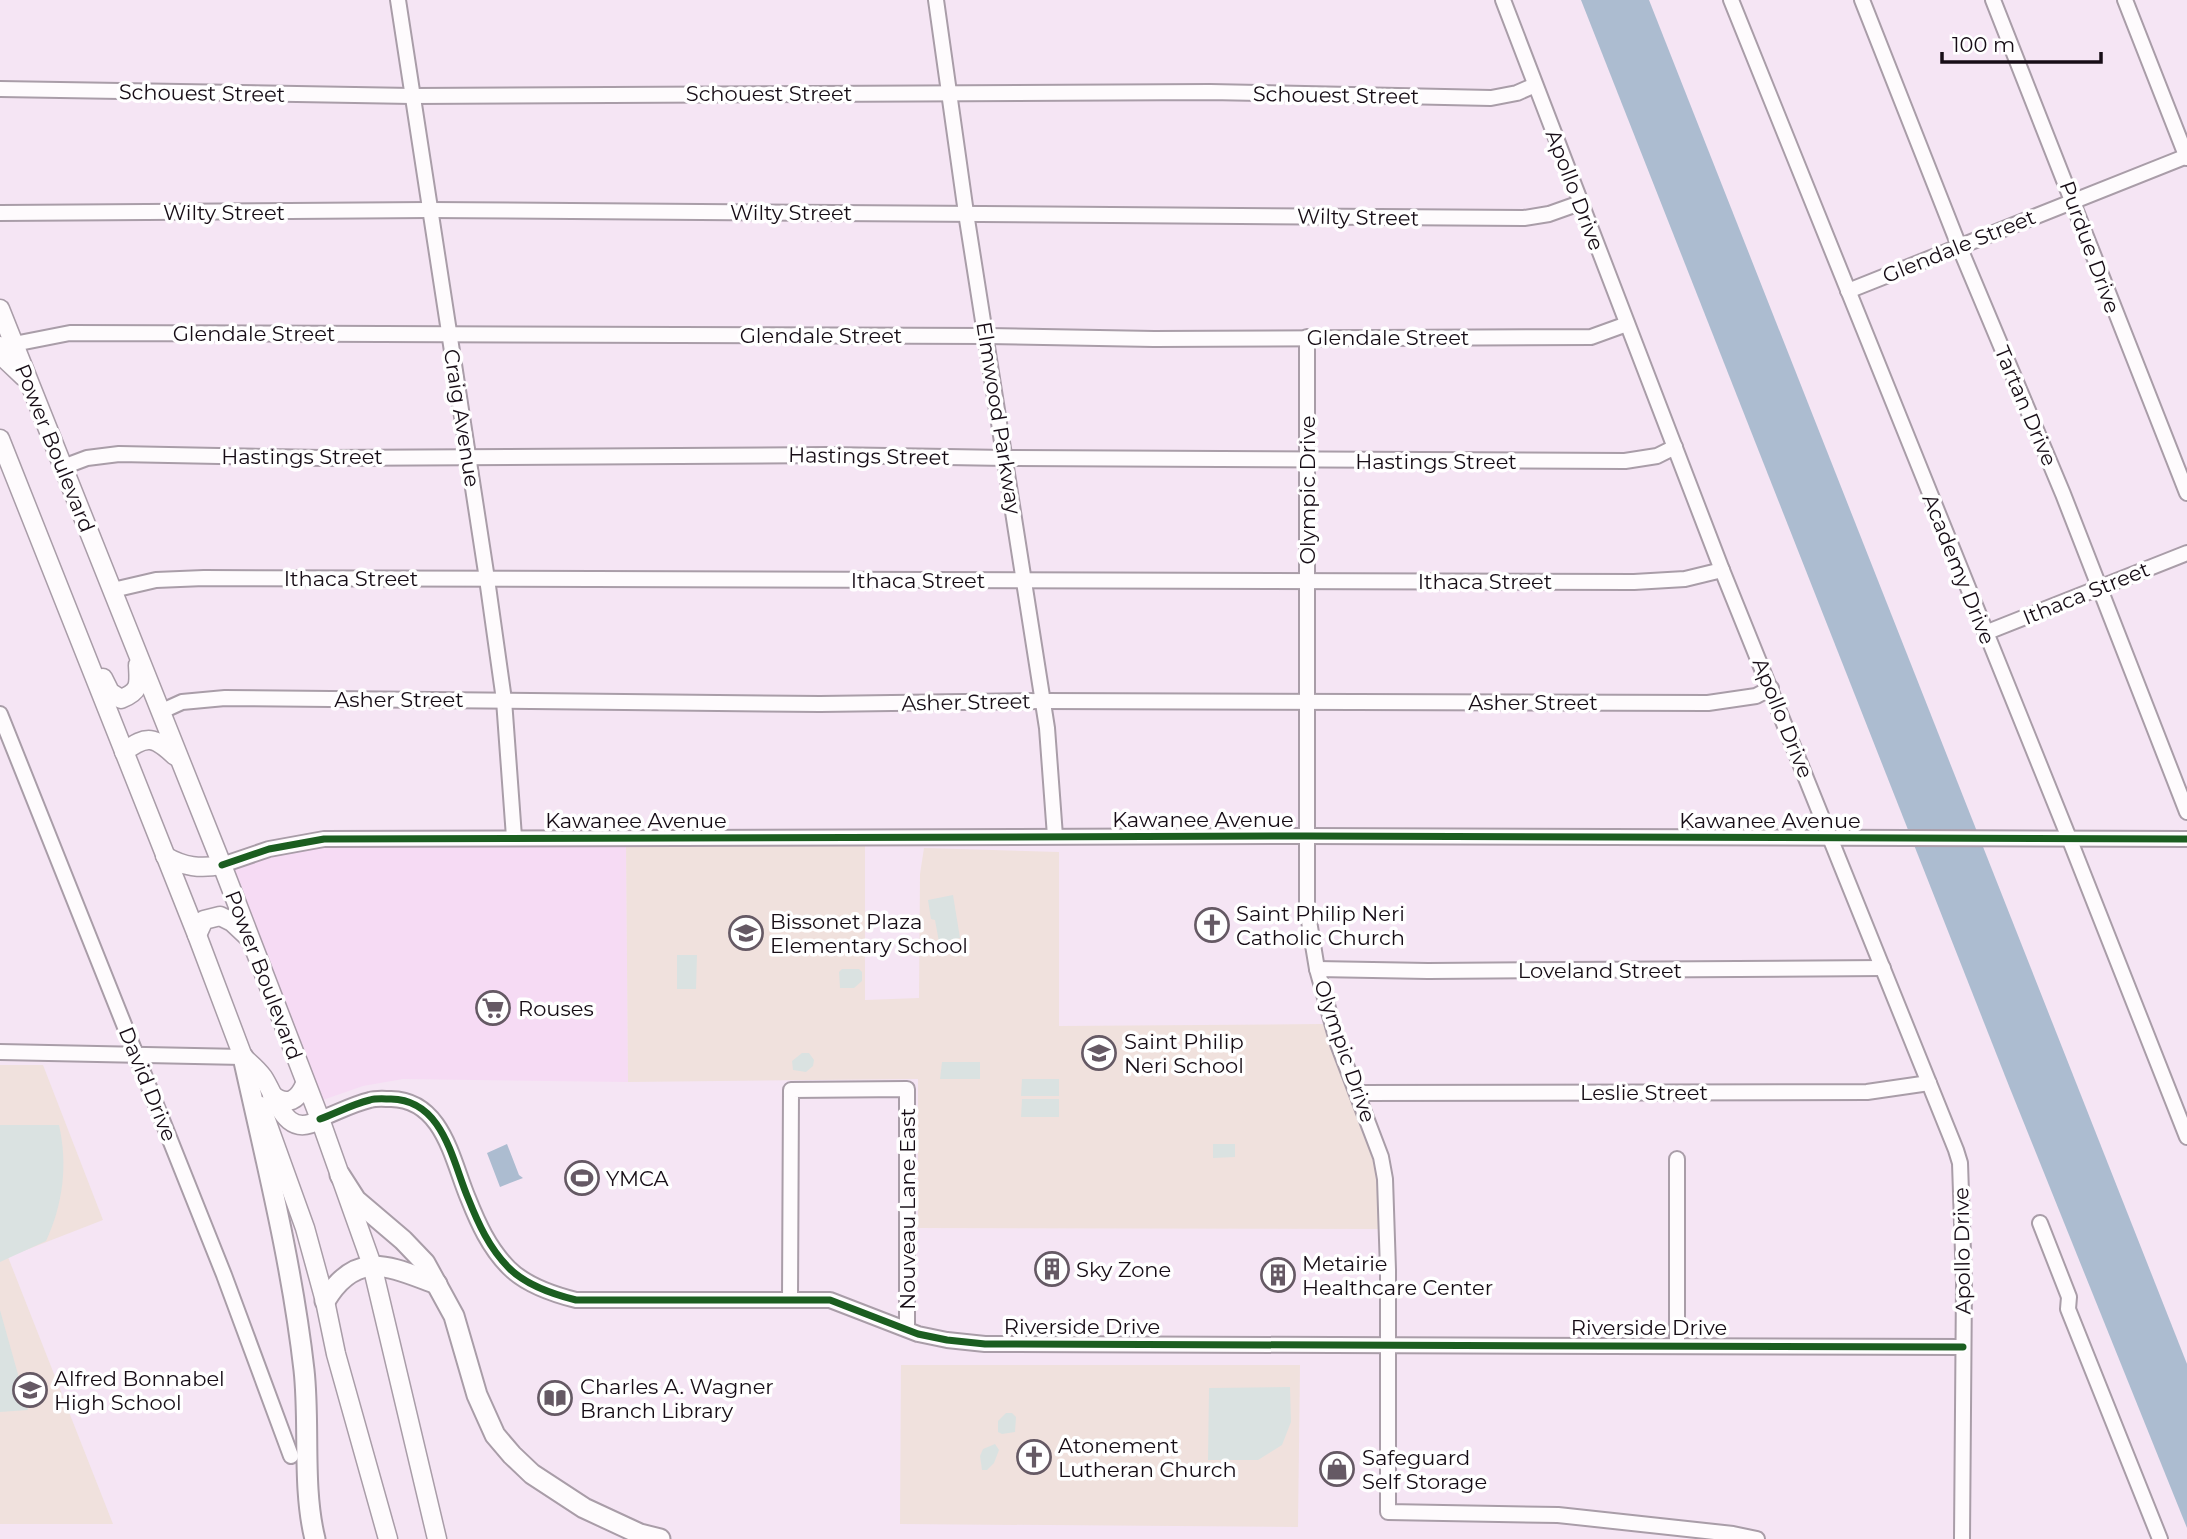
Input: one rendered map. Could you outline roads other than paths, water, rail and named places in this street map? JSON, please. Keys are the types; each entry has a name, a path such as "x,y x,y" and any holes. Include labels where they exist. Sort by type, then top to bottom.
{"highway":[{"path":"243,1057 294,1293 304,1373 315,1539"},
{"path":"340,1175 356,1200 403,1240 425,1263 454,1316 481,1405 495,1435 512,1455 531,1475 583,1508 640,1534 660,1539"},
{"path":"325,1301 335,1285 346,1276 372,1265 388,1266 437,1284"}],"main road":[{"name":"Power Boulevard","path":"0,309 7,345 6,360 27,379 113,590 320,1119 372,1265 437,1539"},
{"path":"0,439 197,935 305,1228 388,1539"},
{"path":"89,663 101,673 110,692 121,699 131,695 139,684 139,657"},
{"path":"124,752 137,741 150,739 162,744 180,761"},
{"path":"166,856 180,865 208,868 222,865"},
{"path":"197,935 204,920 220,916 232,922 250,940"},
{"path":"243,1057 262,1076 284,1118 298,1125 314,1123 320,1119"},
{"path":"272,1095 285,1102 292,1101 301,1094 305,1084"}],"street":[{"name":"Craig Avenue","path":"398,0 504,700 514,837"},
{"name":"Elmwood Parkway","path":"936,0 966,213 1047,728 1055,836"},
{"name":"Apollo Drive","path":"1503,0 1722,570 1831,837 1959,1163 1964,1283 1962,1539"},
{"name":"Academy Drive","path":"1731,0 2187,1138"},
{"name":"Tartan Drive","path":"1862,0 1959,246 2063,494 2187,812"},
{"name":"Purdue Drive","path":"1993,0 2074,200 2118,321 2187,494"},
{"path":"2125,0 2187,157"},
{"name":"Schouest Street","path":"0,89 412,96 1210,92 1491,98 1517,93 1535,85"},
{"name":"Glendale Street","path":"1848,291 2187,157"},
{"name":"Wilty Street","path":"0,213 429,210 1524,218 1549,214 1580,203"},
{"name":"Glendale Street","path":"7,345 70,333 987,336 1154,340 1591,337 1627,324"},
{"name":"Olympic Drive","path":"1307,337 1307,909 1317,969 1338,1044 1381,1157 1385,1179 1388,1270 1388,1512 1558,1516 1733,1534 1757,1539"},
{"name":"Hastings Street","path":"63,467 87,458 118,454 323,458 829,455 1625,461 1657,456 1675,447"},
{"name":"Ithaca Street","path":"1985,633 2187,553"},
{"name":"Ithaca Street","path":"113,590 156,580 204,578 1634,582 1685,579 1722,570"},
{"name":"Asher Street","path":"160,712 182,702 225,698 820,704 1043,701 1708,702 1756,696 1771,688"},
{"name":"David Drive","path":"0,714 224,1275 291,1457"},
{"name":"Kawanee Avenue","path":"222,865 269,849 324,839 1306,836 2187,839"},
{"name":"Loveland Street","path":"1317,969 1442,971 1883,968"},
{"path":"0,1052 243,1057"},
{"name":"Leslie Street","path":"1358,1093 1867,1091 1929,1083"},
{"name":"Nouveau Lane East","path":"790,1300 791,1090 907,1089 906,1329"},
{"name":"Riverside Drive","path":"320,1119 371,1099 397,1100 420,1106 435,1121 449,1147 486,1239 509,1268 528,1282 559,1296 576,1300 830,1300 906,1329 947,1340 985,1344 1963,1347"},
{"path":"1677,1159 1677,1345"},
{"path":"2040,1223 2069,1297 2068,1309 2160,1539"}],"water":[{"path":"1581,0 1649,0 2187,1364 2187,1528 2009,1086"},
{"path":"507,1144 519,1175 523,1178 500,1187 487,1153"}],"place":[{"name":"Saint Philip Neri Catholic Church","path":"1212,925"},
{"name":"Bissonet Plaza Elementary School","path":"746,933"},
{"name":"Rouses","path":"493,1008"},
{"name":"Saint Philip Neri School","path":"1099,1053"},
{"name":"YMCA","path":"582,1178"},
{"name":"Sky Zone","path":"1052,1269"},
{"name":"Metairie Healthcare Center","path":"1278,1275"},
{"name":"Alfred Bonnabel High School","path":"30,1390"},
{"name":"Charles A. Wagner Branch Library","path":"555,1398"},
{"name":"Atonement Lutheran Church","path":"1034,1457"},
{"name":"Safeguard Self Storage","path":"1337,1469"}]}
